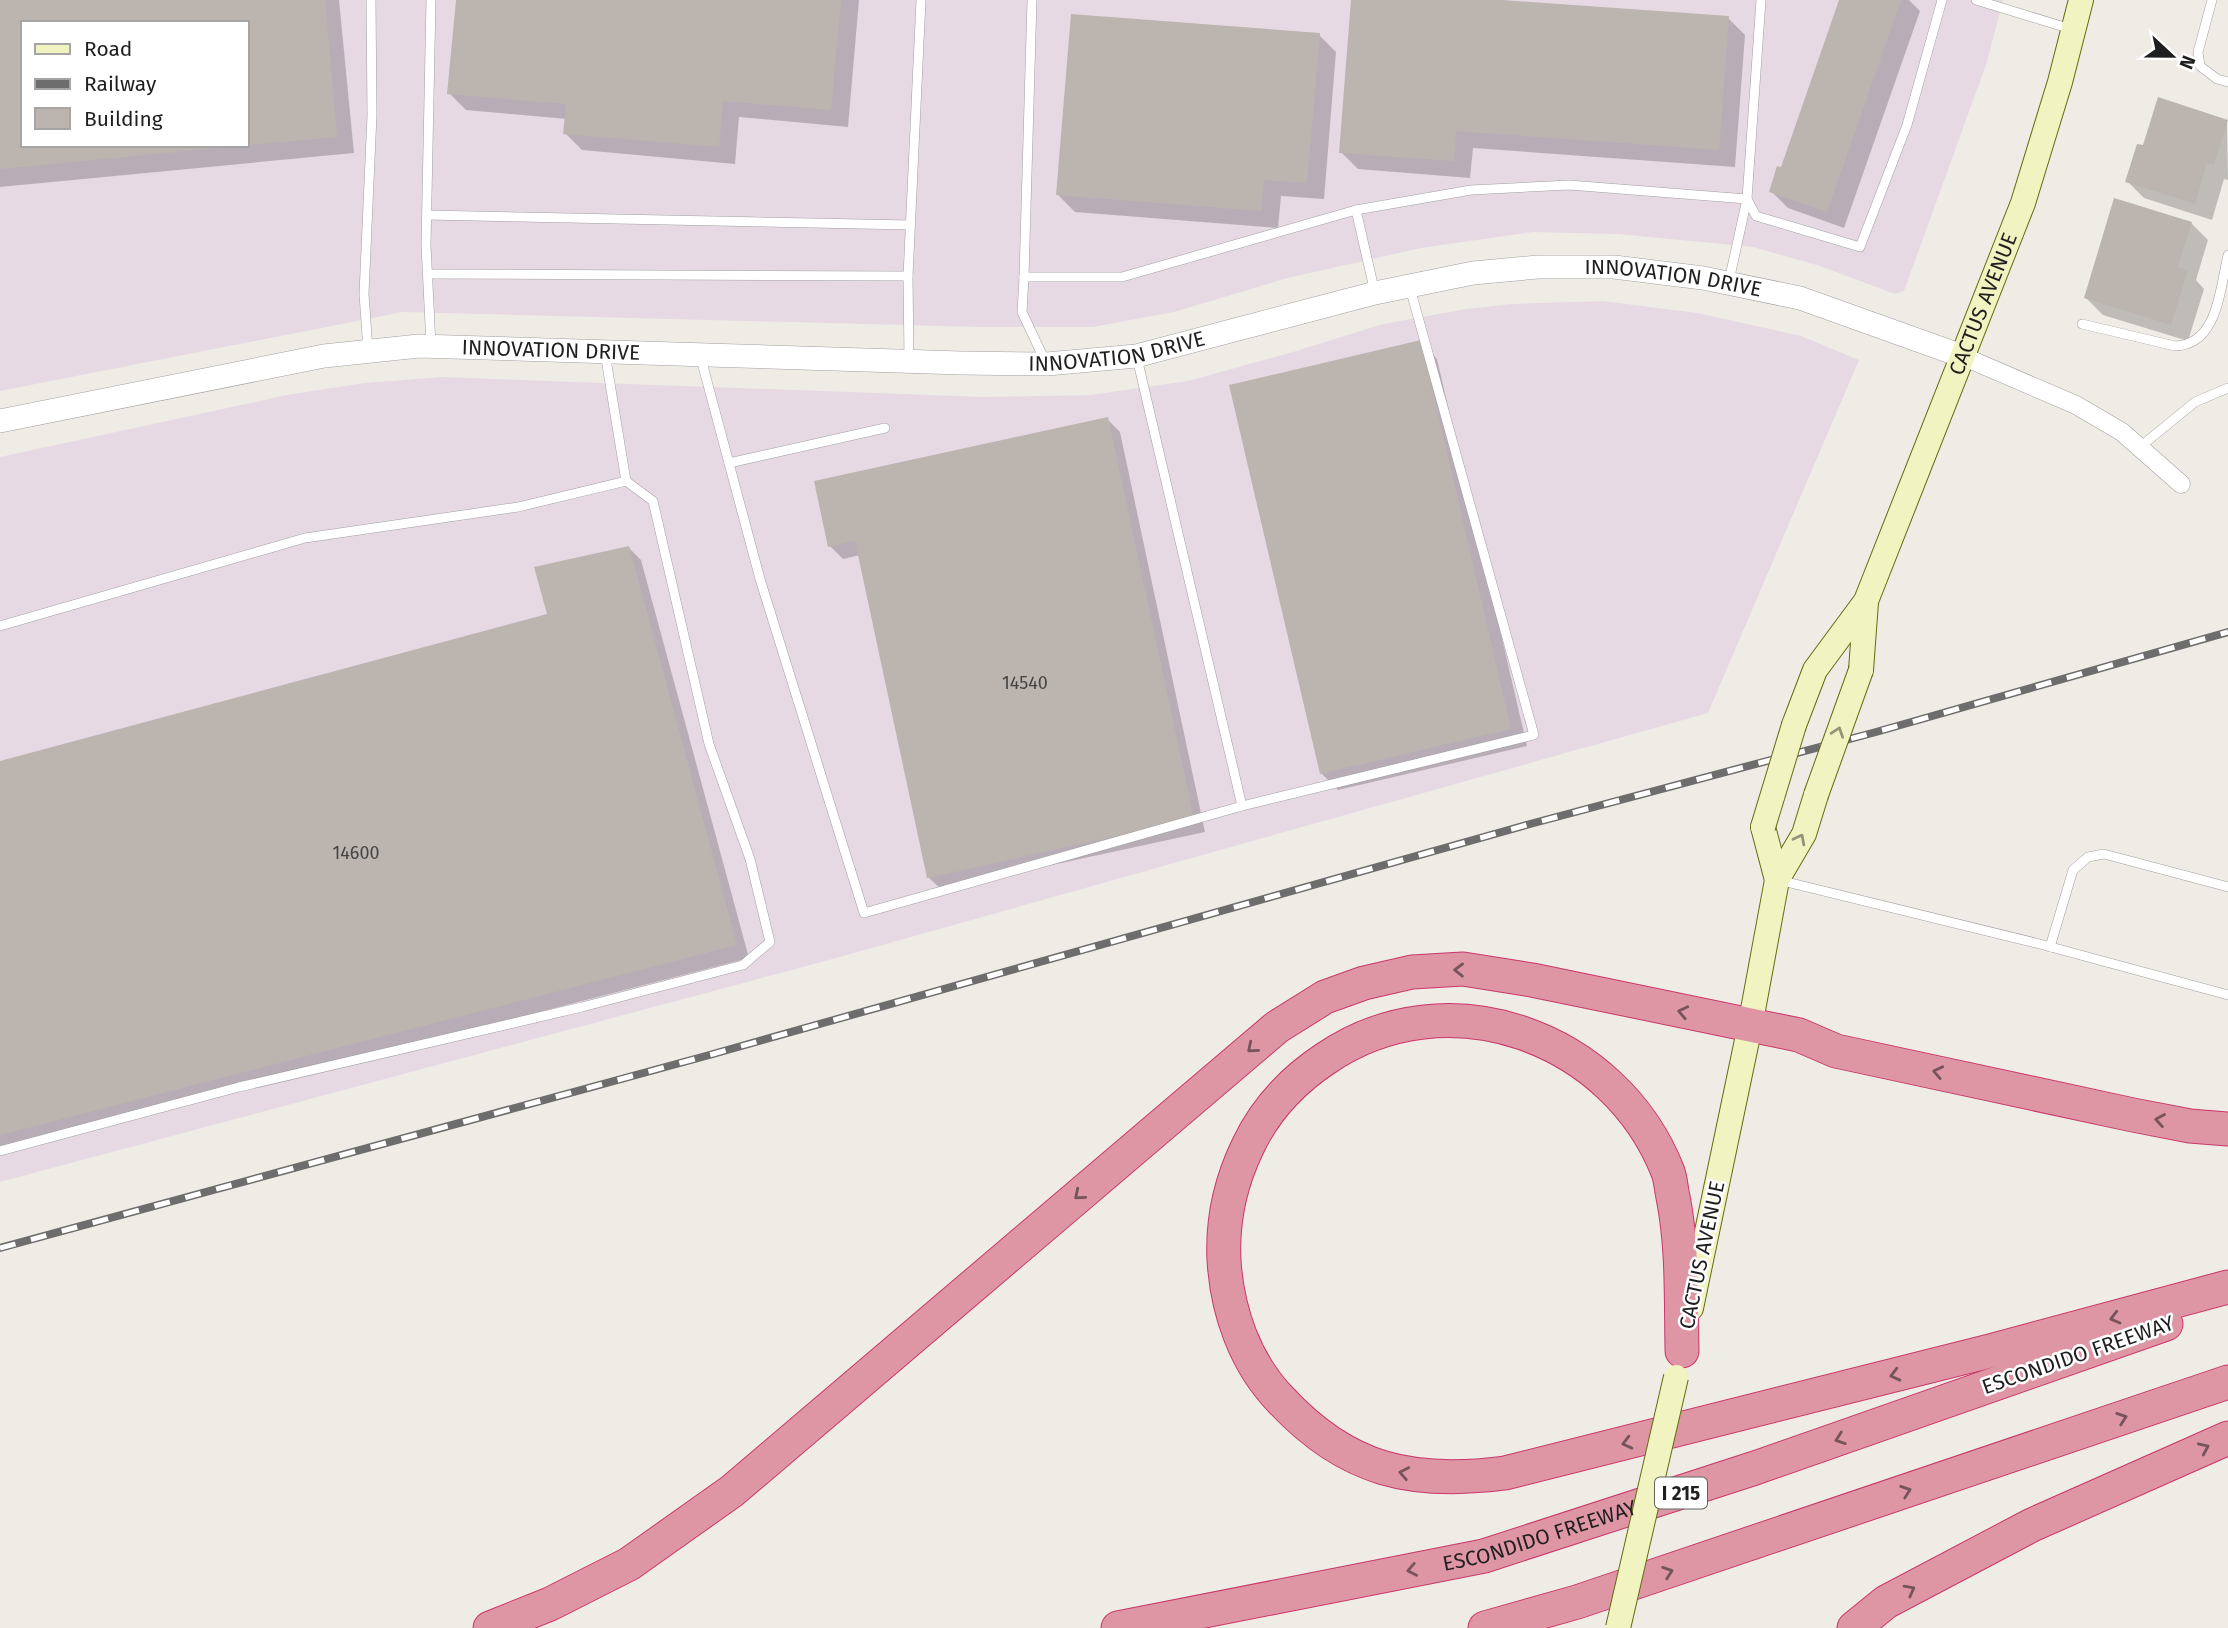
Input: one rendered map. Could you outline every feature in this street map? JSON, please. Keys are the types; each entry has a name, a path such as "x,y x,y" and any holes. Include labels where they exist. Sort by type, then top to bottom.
{"highway":[{"path":"490,1628 550,1604 629,1564 732,1491 1277,1027 1325,997 1364,983 1412,972 1463,969 1532,980 1799,1035 1836,1051 2133,1115 2190,1126 2228,1129"},
{"path":"1679,1364 1679,1246 1668,1174 1640,1120 1621,1096 1590,1068 1559,1048 1514,1029 1485,1023 1412,1023 1374,1033 1340,1048 1285,1091 1261,1120 1240,1163 1225,1220 1225,1282 1232,1312 1255,1367 1274,1394 1300,1420 1331,1444 1359,1459 1396,1473 1433,1478 1467,1478 1505,1473 1990,1351 2228,1287"},
{"name":"ESCONDIDO FREEWAY","path":"1118,1628 1484,1556 1755,1468 2228,1302"},
{"path":"1485,1628 1577,1602 2228,1382"},
{"path":"1854,1628 1886,1602 2032,1525 2228,1438"},
{"path":"1544,1628 1577,1602"}],"main road":[{"name":"CACTUS AVENUE","path":"1777,880 1763,827 1786,748 1815,670 1866,601 2023,203 2081,0"},
{"name":"CACTUS AVENUE","path":"1619,1628 1679,1364 1777,880 1804,834 1861,670 1866,601"}],"street":[{"name":"INNOVATION DRIVE","path":"0,421 324,356 431,346 1047,364 1136,356 1375,293 1473,273 1538,268 1614,267 1703,278 1800,298 1962,356 2076,405 2122,432 2181,484"}],"lane":[{"path":"368,351 364,294 372,115 371,0"},
{"path":"431,0 427,215 431,346"},
{"path":"909,362 908,276 921,0"},
{"path":"1032,0 1022,312 1047,364"},
{"path":"1729,283 1747,199 1761,0"},
{"path":"1747,199 1756,216 1860,247 1907,125 1942,0"},
{"path":"1976,0 2073,29"},
{"path":"2212,0 2197,52 2200,66 2217,79 2228,82"},
{"path":"1024,277 1122,277 1356,210 1471,190 1569,185 1747,199"},
{"path":"1356,210 1375,293"},
{"path":"427,215 910,225"},
{"path":"2082,324 2175,346 2189,346 2204,335 2213,316 2228,255"},
{"path":"429,274 908,276"},
{"path":"700,354 760,579 864,914 1242,806 1534,735 1410,286"},
{"path":"0,1152 239,1087 582,1007 743,965 770,942 750,859 709,744 653,501 626,481 604,351"},
{"path":"1136,356 1242,806"},
{"path":"2140,447 2195,402 2228,387"},
{"path":"729,463 885,428"},
{"path":"0,626 305,538 518,507 626,481"},
{"path":"2050,947 2073,870 2088,857 2104,854 2228,887"},
{"path":"1777,880 2050,947 2228,995"}],"shaded area":[{"path":"0,0 2003,0 1987,62 1904,291 1895,294 1820,266 1753,247 1618,234 1533,232 1421,248 1288,278 1174,312 1093,327 978,327 403,312 0,391"},
{"path":"1603,301 1697,313 1801,336 1859,360 1708,713 829,960 0,1182 0,457 287,395 364,383 442,377 984,397 1091,395 1188,381 1383,324 1466,309 1512,304"}],"building":[{"path":"0,0 325,0 337,137 248,145 248,21 21,21 21,147 228,147 0,169"},
{"path":"456,0 841,0 831,110 723,101 719,147 563,134 566,104 447,94"},
{"path":"1351,0 1502,0 1729,16 1719,150 1456,131 1454,161 1339,153"},
{"path":"1839,0 1901,0 1827,212 1769,192 1777,166 1781,167"},
{"path":"1071,14 1320,33 1307,183 1264,180 1261,211 1056,195"},
{"path":"2158,97 2228,120 2214,165 2207,163 2195,204 2125,182 2137,144 2143,145"},
{"path":"2114,198 2192,222 2178,267 2188,270 2171,325 2084,298"},
{"path":"1421,340 1511,729 1320,774 1229,385"},
{"path":"1108,417 1194,819 927,878 855,541 828,547 814,481"},
{"path":"629,546 737,945 0,1135 0,761 547,614 534,567"}],"railway":[{"path":"0,1248 713,1054 1530,824 1876,732 2228,632"}]}
